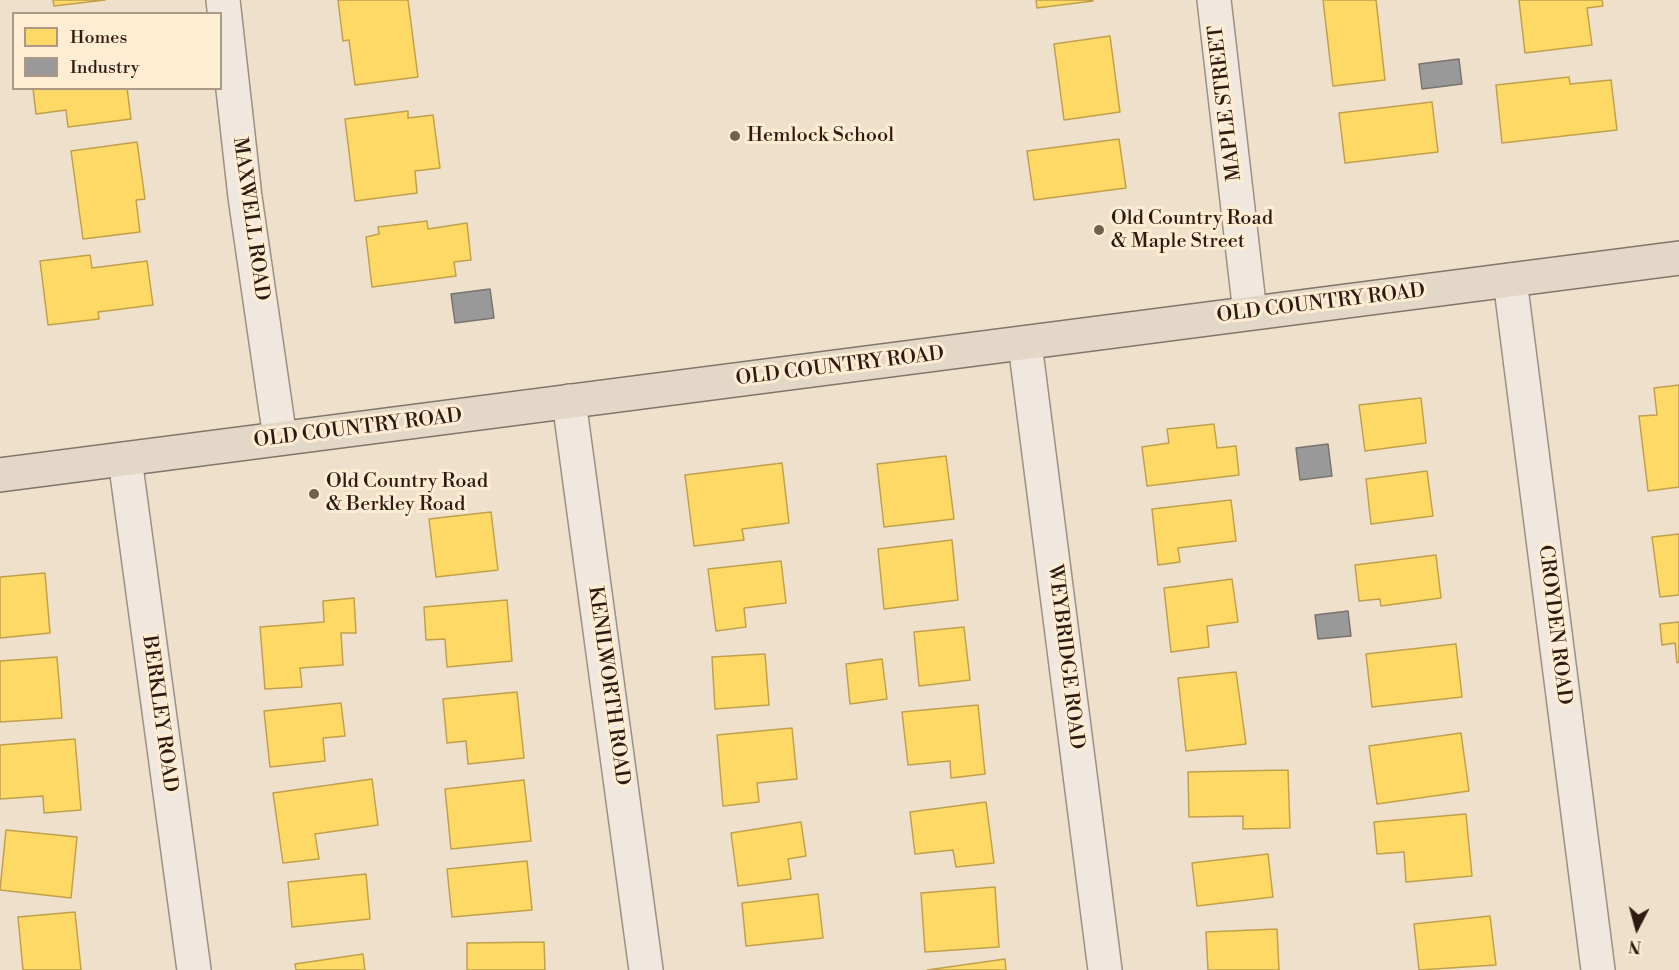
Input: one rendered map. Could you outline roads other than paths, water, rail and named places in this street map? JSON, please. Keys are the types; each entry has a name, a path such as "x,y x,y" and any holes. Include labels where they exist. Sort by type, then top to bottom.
{"main road":[{"name":"OLD COUNTRY ROAD","path":"0,475 1679,258"}],"street":[{"name":"MAXWELL ROAD","path":"223,0 245,197 280,438"},
{"name":"MAPLE STREET","path":"1214,0 1250,313"},
{"name":"CROYDEN ROAD","path":"1510,280 1598,970"},
{"name":"WEYBRIDGE ROAD","path":"1025,344 1105,970"},
{"name":"KENILWORTH ROAD","path":"569,401 646,970"},
{"name":"BERKLEY ROAD","path":"125,459 194,970"}],"place":[{"name":"Hemlock School","path":"735,136"},
{"name":"Old Country Road & Maple Street","path":"1099,230"},
{"name":"Old Country Road & Berkley Road","path":"314,494"}]}
